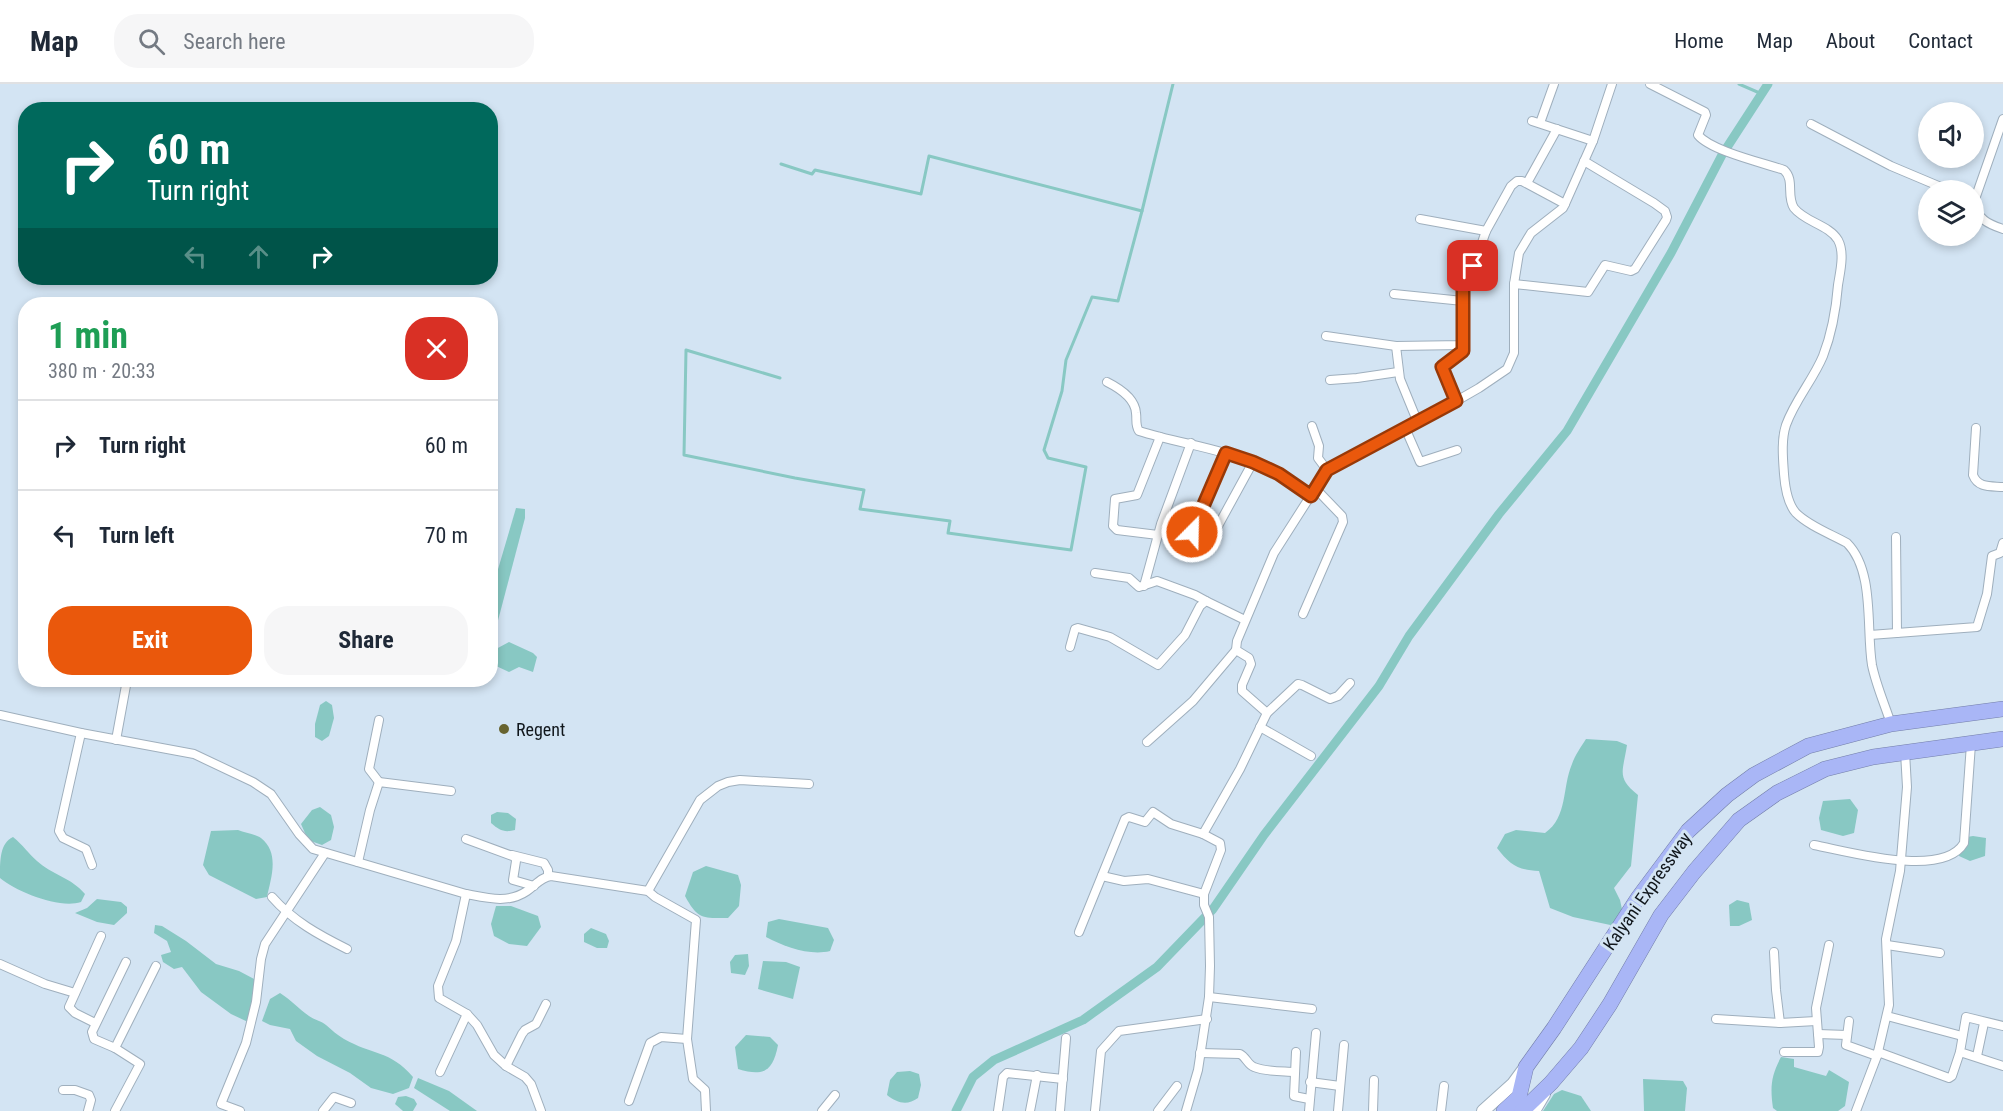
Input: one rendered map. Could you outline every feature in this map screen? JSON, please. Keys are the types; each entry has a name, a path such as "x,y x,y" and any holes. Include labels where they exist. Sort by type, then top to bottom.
{"highway":[{"name":"Kalyani Expressway","path":"1526,1067 1638,898 1688,831 1727,795 1754,775 1809,746 1891,724 2003,709"},
{"name":"Kalyani Expressway","path":"1504,1111 1520,1104 1551,1083 1581,1048 1610,1004 1661,915 1739,820 1777,793 1825,769 1873,757 2003,739"},
{"path":"1520,1104 1526,1067"}],"street":[{"path":"1554,84 1536,122 1593,141"},
{"path":"1147,742 1193,701 1236,650 1245,620 1274,553 1327,470 1406,430 1502,374 1511,362 1514,344 1514,284 1519,254 1531,233 1565,204 1593,141 1612,84"},
{"path":"1650,84 1705,112 1706,115 1698,135 1705,142 1785,170 1790,179 1790,198 1796,210 1833,234 1838,240 1840,248 1838,295 1832,328 1814,376 1792,411 1786,427 1785,484 1795,512 1847,543 1853,549 1865,585 1873,668 1891,724"},
{"path":"1982,180 2003,120"},
{"path":"1810,124 1891,166 1924,180"},
{"path":"1527,183 1557,129"},
{"path":"1514,284 1588,292 1607,264 1631,271 1635,269 1666,220 1665,211 1654,203 1584,161"},
{"path":"1456,401 1442,367 1462,352 1463,284 1476,260 1486,231 1510,186 1519,180 1565,204"},
{"path":"1420,219 1486,231"},
{"path":"1984,221 2003,229"},
{"path":"1394,294 1463,301"},
{"path":"1326,336 1396,346 1463,345"},
{"path":"1396,346 1398,372 1418,423"},
{"path":"1330,380 1398,372"},
{"path":"1107,382 1123,390 1136,409 1137,430 1253,462 1313,492 1342,516 1343,522 1303,614"},
{"path":"1312,426 1318,446 1318,458 1327,470"},
{"path":"1976,428 1972,474 1974,479 1982,486 2003,487"},
{"path":"1406,430 1420,462 1457,450"},
{"path":"1158,536 1117,530 1113,526 1115,499 1137,495 1160,437"},
{"path":"1144,586 1158,536 1191,444"},
{"path":"1192,532 1226,453"},
{"path":"1207,546 1253,462"},
{"path":"1896,537 1897,633"},
{"path":"1870,635 1977,627 1988,594 1992,556 2000,553 2003,543"},
{"path":"1095,573 1129,578 1137,586 1157,581 1198,596 1245,620"},
{"path":"1070,647 1075,628 1078,628 1110,637 1152,663 1159,664 1185,635 1200,606 1206,601"},
{"path":"1236,650 1251,661 1242,691 1267,713"},
{"path":"1203,834 1240,769 1267,713 1298,684 1330,699 1338,696 1350,683"},
{"path":"116,740 126,687"},
{"path":"0,715 194,754 253,782 276,799 313,849 466,894 493,899 516,897 548,876 648,891 696,920 687,1039 693,1079 705,1090 706,1111"},
{"path":"379,720 369,769 379,782 451,791"},
{"path":"1260,727 1311,756"},
{"path":"81,733 59,831 63,838 86,849 92,865"},
{"path":"1814,845 1900,861 1935,860 1958,851 1962,847 1965,833 1971,744"},
{"path":"1856,1111 1878,1054 1889,1005 1887,945 1900,861 1907,787 1905,752"},
{"path":"648,891 694,809 707,793 728,782 740,780 809,784"},
{"path":"358,862 379,782"},
{"path":"1079,933 1127,817 1145,822 1153,812 1171,824 1203,834 1220,843 1219,855 1204,894 1204,905 1209,917 1209,997 1198,1070 1186,1111"},
{"path":"466,839 544,863 548,876"},
{"path":"240,1111 221,1104 246,1043 259,987 261,959 265,944 325,854"},
{"path":"512,855 516,861 513,880 534,886"},
{"path":"1102,876 1124,881 1148,879 1204,894"},
{"path":"466,894 456,941 437,992 442,1001 467,1014 477,1025 494,1055 506,1066 525,1077 531,1084 541,1111"},
{"path":"272,897 286,914 347,949"},
{"path":"95,1023 70,1009 70,1004 101,936"},
{"path":"1784,1052 1816,1053 1819,1050 1816,1008 1828,945"},
{"path":"1887,945 1940,953"},
{"path":"1774,952 1780,1023"},
{"path":"115,1111 140,1064 115,1048 94,1039 92,1032 126,962"},
{"path":"0,964 45,984 75,993"},
{"path":"115,1048 156,966"},
{"path":"1209,997 1312,1009"},
{"path":"506,1066 522,1034 536,1024 546,1004"},
{"path":"440,1072 467,1014"},
{"path":"1887,1016 1962,1036"},
{"path":"1849,1021 1846,1045 1949,1078 1952,1076 1960,1052 1966,1017 2003,1026"},
{"path":"1095,1111 1101,1051 1119,1031 1207,1019"},
{"path":"1716,1019 1780,1023 1816,1021"},
{"path":"1977,1056 1984,1023"},
{"path":"1309,1111 1316,1032"},
{"path":"1818,1034 1847,1035"},
{"path":"629,1101 650,1043 661,1036 687,1039"},
{"path":"1060,1111 1066,1038"},
{"path":"1338,1111 1344,1045"},
{"path":"1296,1052 1294,1096 1309,1099"},
{"path":"1960,1052 2003,1066"},
{"path":"1200,1053 1240,1054 1252,1067 1295,1072"},
{"name":"Kalyani Expressway","path":"1483,1111 1513,1084 1526,1067"},
{"path":"998,1111 1005,1074 1009,1072 1063,1079"},
{"path":"1030,1111 1037,1075"},
{"path":"1373,1111 1374,1080"},
{"path":"1310,1082 1340,1086"},
{"name":"Kalyani Expressway","path":"1534,1111 1551,1083"},
{"path":"1158,1111 1177,1086"},
{"path":"1441,1111 1444,1086"},
{"path":"63,1090 75,1090 89,1095 91,1100 88,1111"},
{"path":"822,1111 835,1095"},
{"path":"323,1111 334,1096 351,1102"}],"shaded area":[{"path":"516,508 525,509 525,518 498,620 498,569"},
{"path":"509,642 533,653 537,657 533,672 519,667 509,672 498,667 498,648"},
{"path":"326,701 332,705 334,718 329,736 322,741 315,737 315,724 320,705"},
{"path":"1586,739 1617,741 1627,745 1623,768 1624,778 1638,795 1631,866 1614,888 1623,914 1615,926 1573,917 1550,908 1539,871 1515,866 1497,848 1505,834 1516,830 1545,833 1558,819 1573,761"},
{"path":"1850,799 1858,810 1854,833 1843,836 1821,830 1819,818 1823,801"},
{"path":"320,807 331,815 334,827 331,840 322,845 308,840 301,824 312,810"},
{"path":"497,812 508,813 516,819 515,830 502,830 491,823 491,815"},
{"path":"238,830 261,838 271,851 273,866 267,897 256,899 209,875 203,865 211,831"},
{"path":"1973,836 1986,838 1985,856 1970,861 1959,856 1961,838"},
{"path":"13,837 43,865 80,889 85,894 81,902 61,903 39,898 17,889 0,878 3,848 5,843"},
{"path":"706,866 738,875 741,885 739,906 728,918 713,918 698,914 685,896 693,872"},
{"path":"97,899 121,902 127,907 127,913 114,925 97,922 75,913 87,908"},
{"path":"1737,900 1749,903 1752,920 1739,926 1730,926 1729,905"},
{"path":"496,906 511,906 538,916 541,927 527,946 509,944 494,936 491,924"},
{"path":"779,919 828,928 834,940 830,951 798,950 766,937 768,922"},
{"path":"155,925 162,926 186,941 216,964 239,971 256,980 248,1022 231,1014 201,992 182,967 174,969 163,962 161,955 171,952 167,941 154,933"},
{"path":"591,928 606,934 609,941 607,948 597,948 584,942 584,934"},
{"path":"748,954 749,966 745,975 731,973 730,962 735,955"},
{"path":"763,961 786,962 800,967 793,999 758,989"},
{"path":"280,993 344,1039 388,1057 405,1068 413,1077 409,1088 393,1094 371,1088 296,1041 290,1029 262,1021 270,999"},
{"path":"746,1035 770,1037 778,1045 773,1061 766,1070 755,1072 738,1069 735,1047"},
{"path":"1781,1057 1794,1059 1794,1067 1826,1076 1829,1070 1849,1082 1845,1106 1838,1111 1777,1111 1773,1108 1772,1082"},
{"path":"910,1071 919,1074 921,1085 918,1098 910,1102 902,1102 887,1095 890,1080 897,1072"},
{"path":"418,1078 449,1091 477,1111 450,1111 414,1088"},
{"path":"1643,1079 1683,1081 1687,1088 1685,1111 1644,1111"},
{"path":"1562,1090 1581,1096 1591,1111 1543,1111 1554,1094"},
{"path":"406,1096 414,1099 417,1104 413,1111 403,1111 395,1104 398,1097"}],"waterway":[{"path":"780,378 686,350 684,455 864,490 860,509 950,521 948,533 1071,550 1086,467 1048,458 1044,450 1062,391 1066,360 1092,297 1118,301 1173,84"},
{"path":"1739,84 1762,94"},
{"path":"956,1111 973,1077 994,1060 1083,1020 1157,967 1213,909 1264,835 1379,686 1409,636 1499,514 1567,431 1671,253 1722,155 1768,84"},
{"path":"781,164 812,174 815,170 921,194 929,156 1142,211"}],"place":[{"name":"Regent","path":"504,729"}],"route":[{"path":"1192,532 1226,453 1279,474 1311,496 1327,470 1376,443 1406,430 1456,401 1442,367 1463,351 1462,292 1464,280 1473,266"}]}
